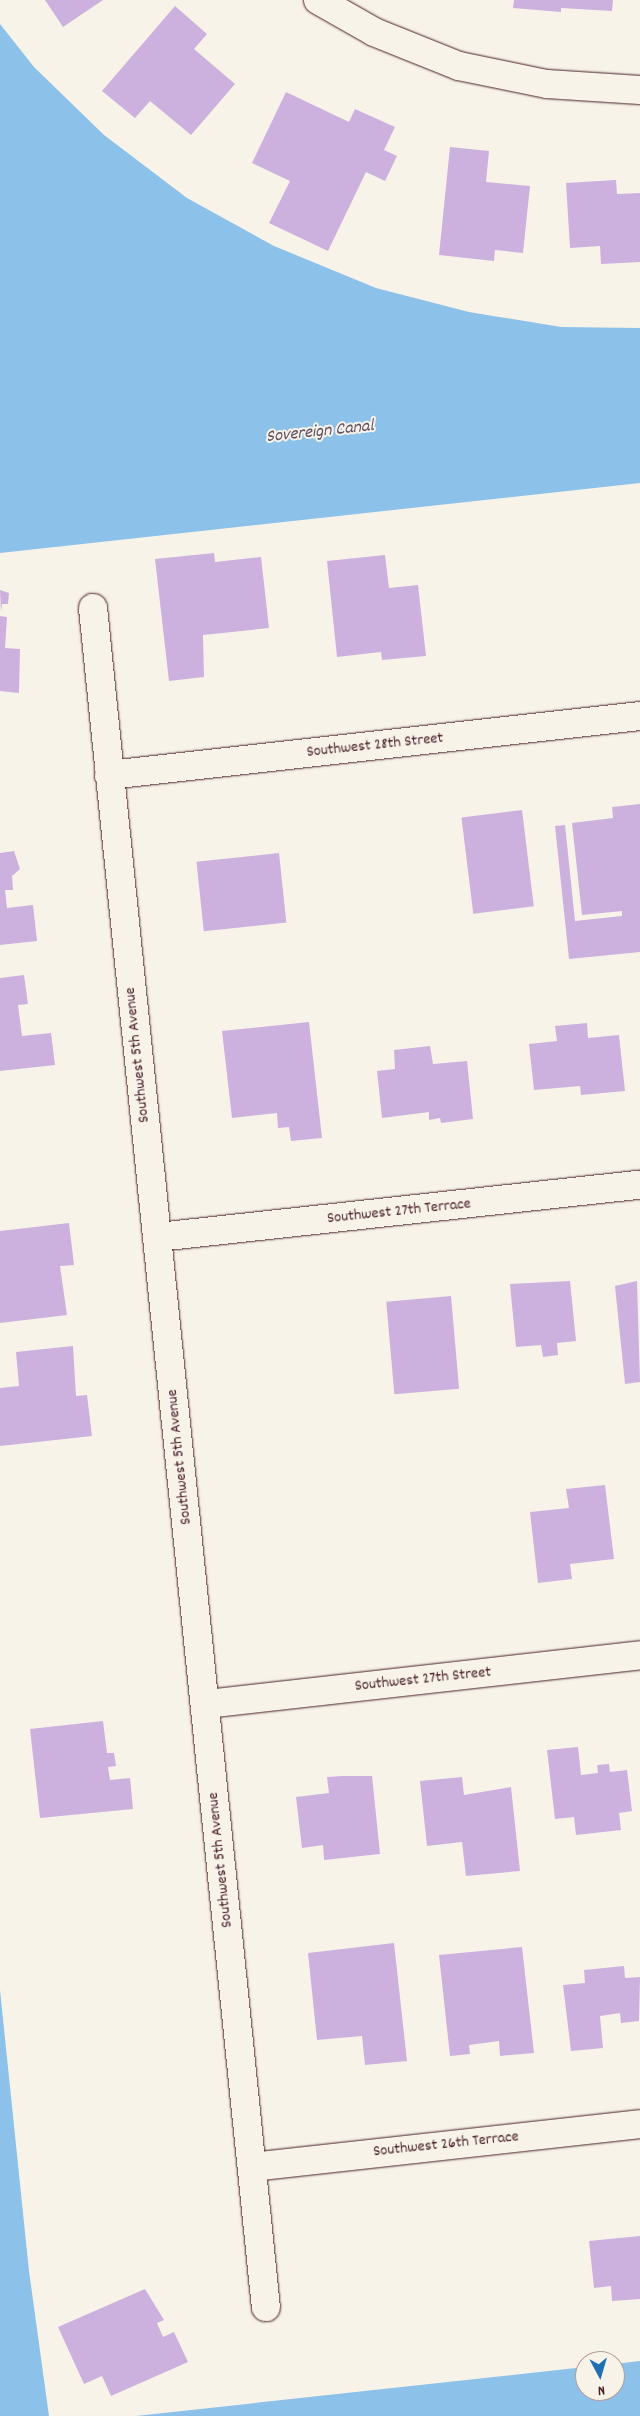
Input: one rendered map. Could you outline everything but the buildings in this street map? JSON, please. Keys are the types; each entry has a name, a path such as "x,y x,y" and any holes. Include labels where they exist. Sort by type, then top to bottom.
{"street":[{"path":"318,0 374,32 459,66 547,84 640,90"},
{"name":"Southwest 5th Avenue","path":"93,608 266,2307"},
{"name":"Southwest 28th Street","path":"109,775 640,716"},
{"name":"Southwest 27th Terrace","path":"158,1237 640,1185"},
{"name":"Southwest 27th Street","path":"206,1704 640,1656"},
{"name":"Southwest 26th Terrace","path":"252,2167 640,2124"}],"water":[{"name":"Sovereign Canal","path":"0,24 34,67 104,135 187,198 274,246 376,288 469,312 561,327 640,328 640,483 0,553"},
{"path":"0,1990 29,2271 49,2416 0,2416"},
{"path":"640,2361 640,2416 136,2416 575,2368 575,2401 625,2401 625,2363"}]}
